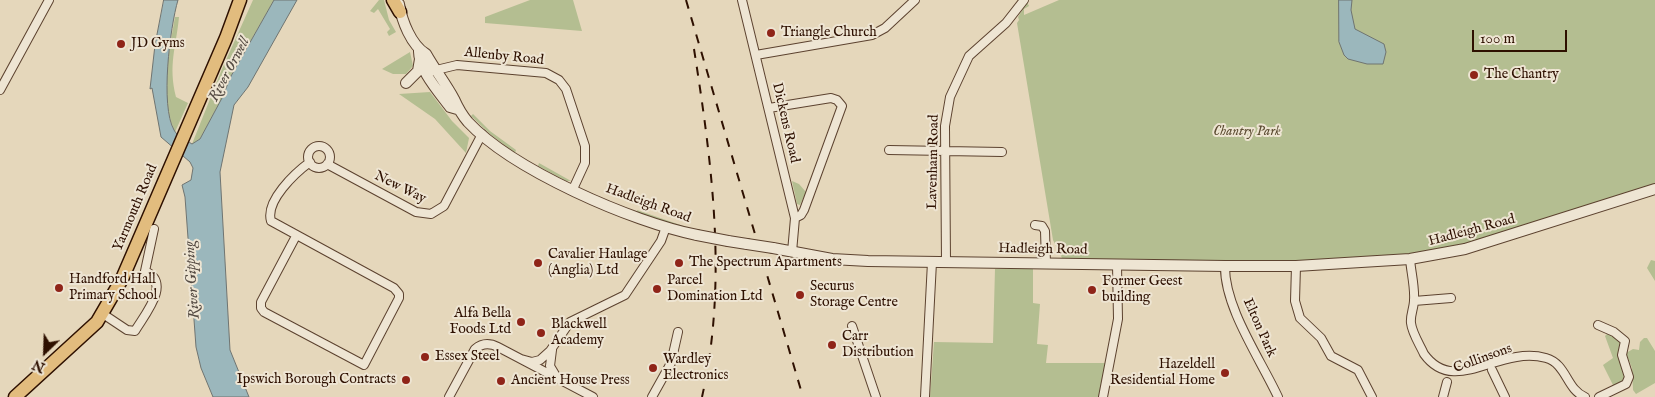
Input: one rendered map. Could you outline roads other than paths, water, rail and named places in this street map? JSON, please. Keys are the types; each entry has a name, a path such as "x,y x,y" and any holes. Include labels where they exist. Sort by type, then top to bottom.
{"main road":[{"name":"Yarmouth Road","path":"15,397 91,330 103,314 122,279 226,38 240,0"},
{"path":"226,38 233,33 248,0"},
{"path":"393,0 401,4"}],"street":[{"path":"0,90 49,0"},
{"path":"743,1 752,0"},
{"path":"756,55 872,35 885,28 915,0"},
{"name":"Lavenham Road","path":"946,262 948,102 966,61 974,50 1006,24 1024,0"},
{"name":"Dickens Road","path":"743,1 795,218 792,252"},
{"name":"Hadleigh Road","path":"401,4 420,55 450,107 457,109 482,134 520,161 606,205 666,227 728,241 845,260 1296,266 1410,259 1444,254 1474,246 1655,189"},
{"path":"406,83 418,71 420,55"},
{"name":"Allenby Road","path":"433,75 447,67 457,65 546,73 561,82 568,94 586,151 584,168 574,190"},
{"path":"769,108 831,98 837,100 842,106 804,212 795,218"},
{"name":"New Way","path":"327,164 416,212 431,214 444,206 482,134"},
{"name":"New Way","path":"318,147 328,152 327,164 320,168 310,162 309,154 318,147"},
{"path":"890,150 1002,152"},
{"path":"296,236 261,302 261,308 264,312 364,365 399,298 399,292 273,223 270,214 286,183 310,162"},
{"path":"1035,225 1042,226 1045,231 1046,263"},
{"path":"521,359 532,362 540,360 554,345 565,328 576,318 621,298 628,291 661,240 666,227"},
{"path":"103,314 127,330 136,331 158,289 157,280 153,274 145,271 154,229"},
{"name":"Collinsons","path":"1410,259 1414,301 1411,317 1412,328 1433,372 1451,382 1443,397"},
{"path":"925,397 932,262"},
{"path":"1103,397 1118,319 1117,265"},
{"name":"Elton Park","path":"1225,266 1226,277 1238,317 1278,397"},
{"path":"1296,266 1295,294 1297,314 1304,324 1320,338 1336,361 1358,370 1372,397"},
{"path":"1414,301 1450,298"},
{"path":"852,326 876,397"},
{"path":"1598,326 1614,332 1626,343 1622,355 1629,377 1626,384 1599,397"},
{"path":"652,397 671,363 678,332"},
{"path":"449,397 477,347 485,344 498,347 593,397"},
{"path":"554,345 550,366 561,380"},
{"name":"Collinsons","path":"1478,376 1522,358 1546,358 1558,364 1575,391 1585,397"},
{"path":"1492,370 1505,397"}],"water":[{"name":"River Gipping","path":"164,0 178,0 172,28 168,66 167,85 170,119 175,132 192,144 200,139 222,98 231,76 274,0 297,0 248,87 234,105 220,172 230,350 249,397 213,397 201,368 196,347 185,197 182,185 191,180 193,168 190,162 161,137 152,88 150,89 155,45"},
{"path":"1339,0 1352,0 1351,10 1355,29 1384,44 1386,52 1383,64 1367,64 1348,59 1344,55 1339,42"}],"railway":[{"path":"686,0 803,397"},
{"path":"694,49 711,179 716,267 710,354 702,397"}],"place":[{"name":"Triangle Church","path":"771,33"},
{"name":"JD Gyms","path":"121,44"},
{"name":"The Chantry","path":"1474,75"},
{"name":"Cavalier Haulage (Anglia) Ltd","path":"538,263"},
{"name":"The Spectrum Apartments","path":"679,263"},
{"name":"Handford Hall Primary School","path":"59,288"},
{"name":"Parcel Domination Ltd","path":"657,289"},
{"name":"Former Geest building","path":"1092,290"},
{"name":"Securus Storage Centre","path":"800,295"},
{"name":"Alfa Bella Foods Ltd","path":"521,322"},
{"name":"Blackwell Academy","path":"541,333"},
{"name":"Carr Distribution","path":"832,345"},
{"name":"Essex Steel","path":"425,357"},
{"name":"Wardley Electronics","path":"653,368"},
{"name":"Hazeldell Residential Home","path":"1225,373"},
{"name":"Ipswich Borough Contracts","path":"406,380"},
{"name":"Ancient House Press","path":"501,381"}],"water label":[{"name":"River Orwell","path":"230,70"}],"park label":[{"name":"Chantry Park","path":"1247,132"}]}
